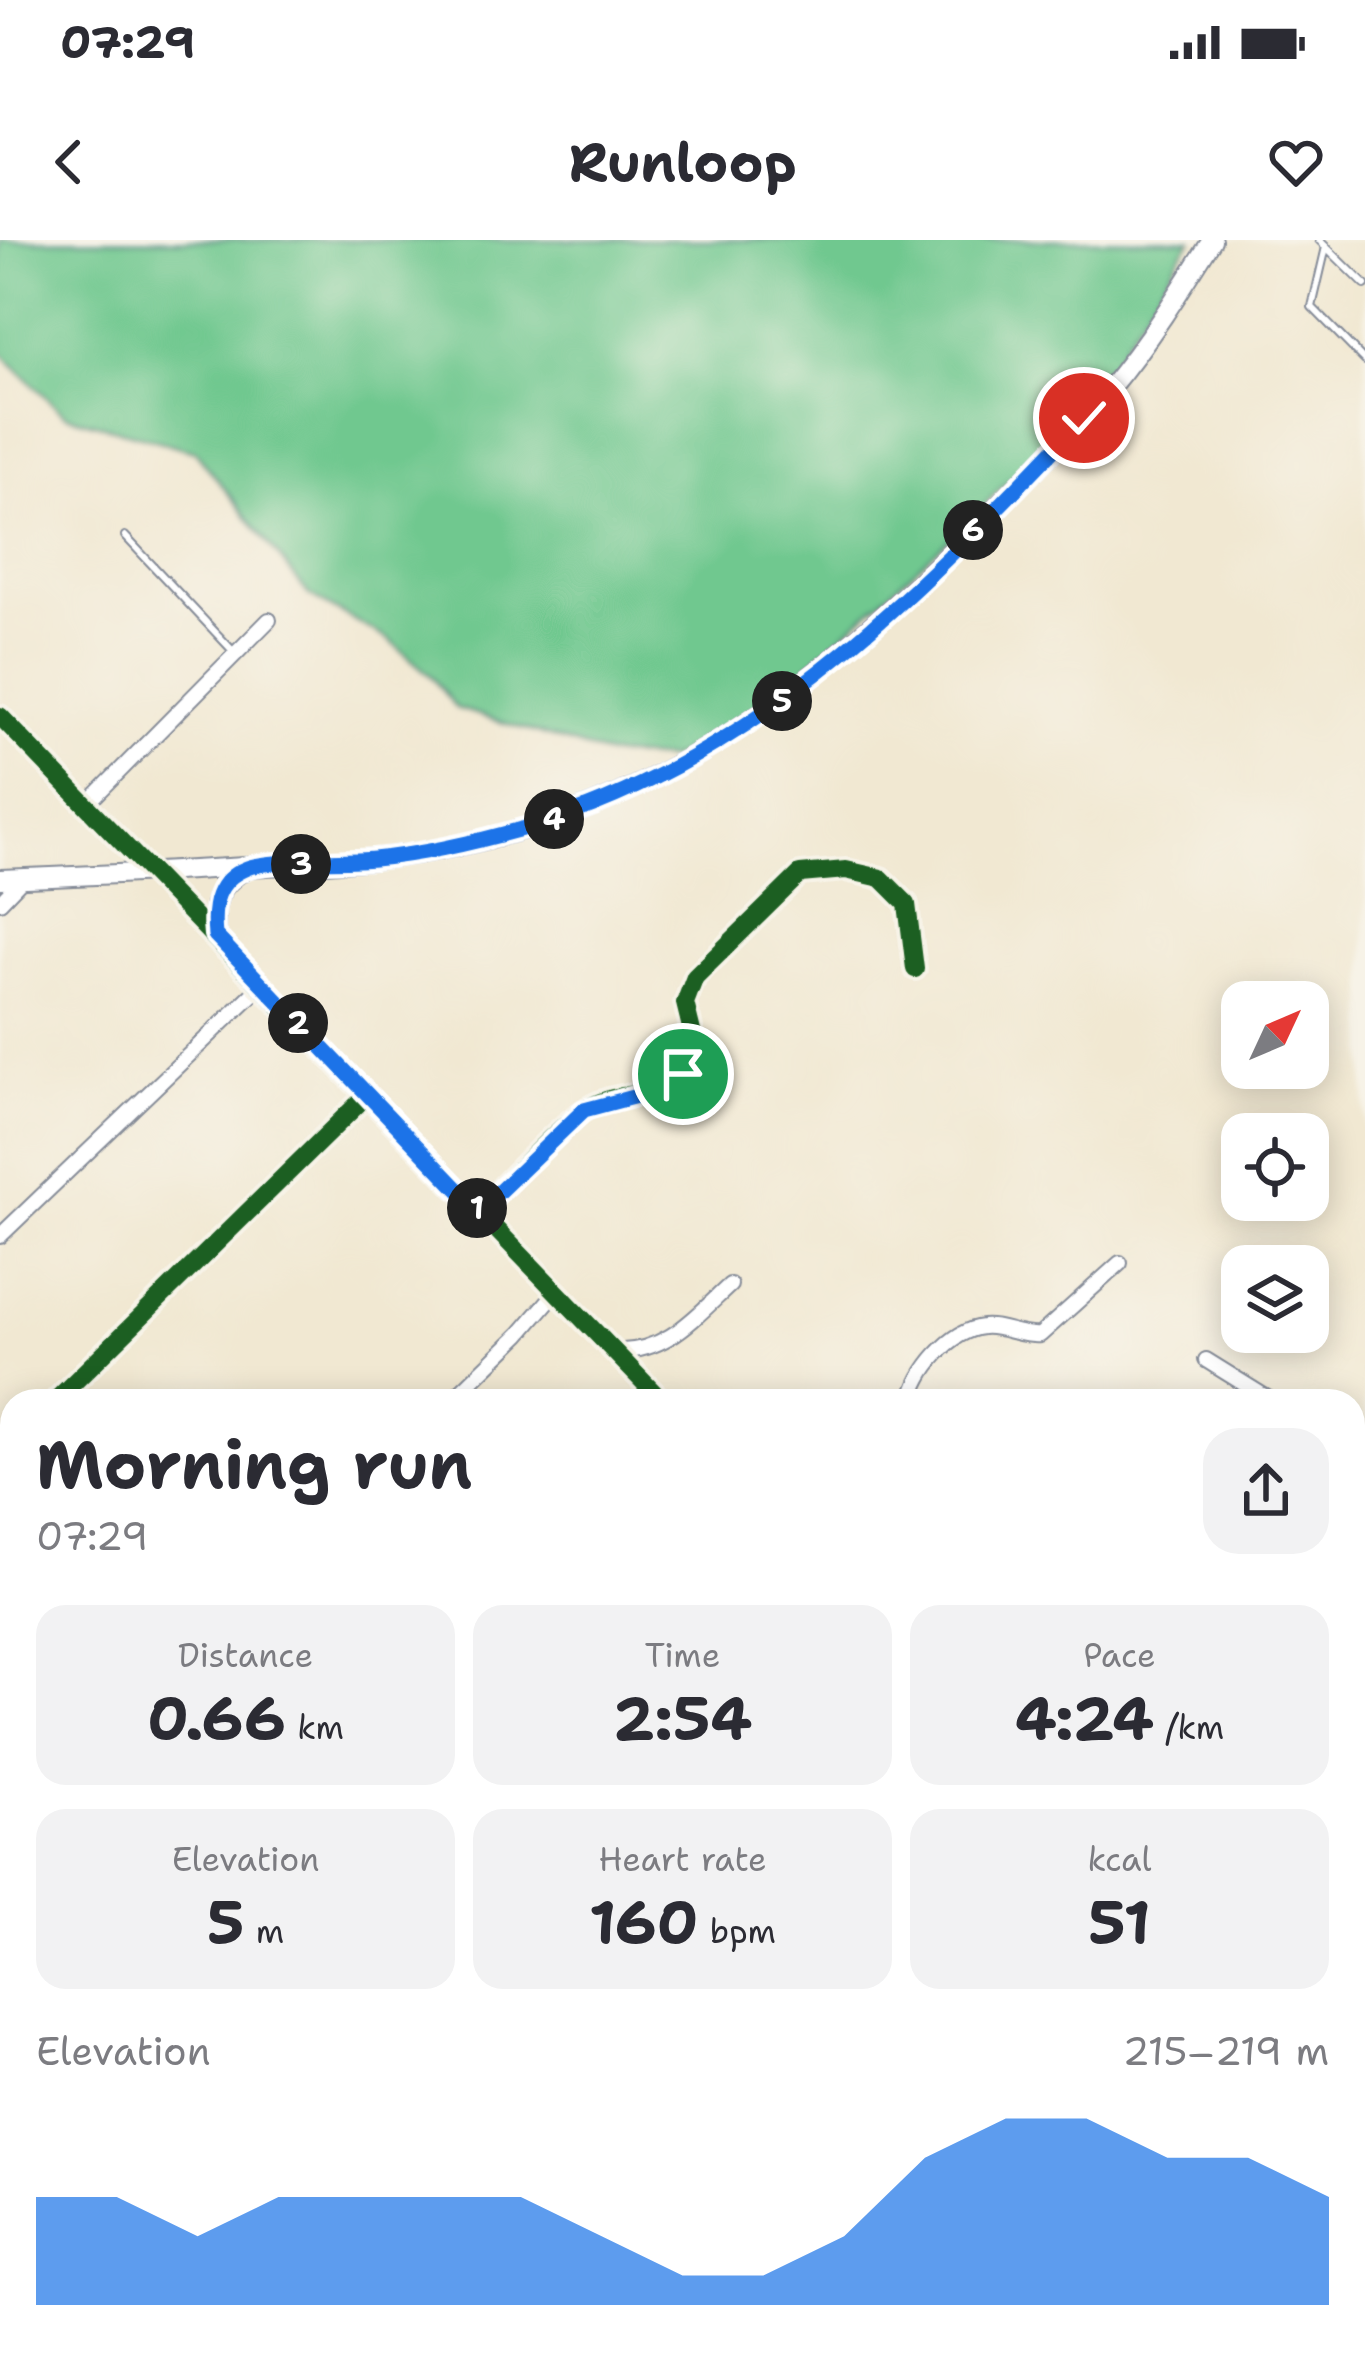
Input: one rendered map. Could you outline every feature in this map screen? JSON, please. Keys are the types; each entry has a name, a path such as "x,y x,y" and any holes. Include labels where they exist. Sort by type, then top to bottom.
{"main road":[{"path":"0,879 377,859 444,849 553,819 633,787 760,717 868,633 1084,418 1146,341 1212,240"},
{"path":"215,935 214,903 219,890 248,867"}],"street":[{"path":"87,804 268,620"},
{"path":"0,716 650,1389"},
{"path":"479,1211 584,1110 667,1088 683,1074 697,1052 685,1003 695,976 800,874 846,870 881,878 908,904 915,969"},
{"path":"0,902 23,878"},
{"path":"0,1236 262,985"},
{"path":"67,1389 366,1096"},
{"path":"915,1389 917,1378 966,1333 989,1327 1023,1337 1040,1335 1120,1263"},
{"path":"614,1351 640,1352 676,1334 730,1286"},
{"path":"463,1389 556,1292"},
{"path":"1206,1360 1253,1389"}],"lane":[{"path":"1322,243 1365,285"},
{"path":"1322,243 1312,307 1365,361"},
{"path":"125,536 235,654"}],"green space":[{"path":"0,240 1191,240 1089,397 971,519 777,694 670,759 607,755 456,708 431,676 389,640 309,595 195,451 65,415 0,352"}],"cycle path":[{"path":"0,716 650,1389"},
{"path":"479,1211 576,1116 605,1100 659,1089 684,1071 697,1052 685,1003 695,977 800,874 846,870 881,878 907,904 915,969"},
{"path":"67,1389 366,1096"}],"route":[{"path":"683,1074 667,1088 584,1110 479,1211 215,935 214,903 219,890 248,867 377,859 444,849 553,819 689,759 760,717 868,633 1084,418"}]}
